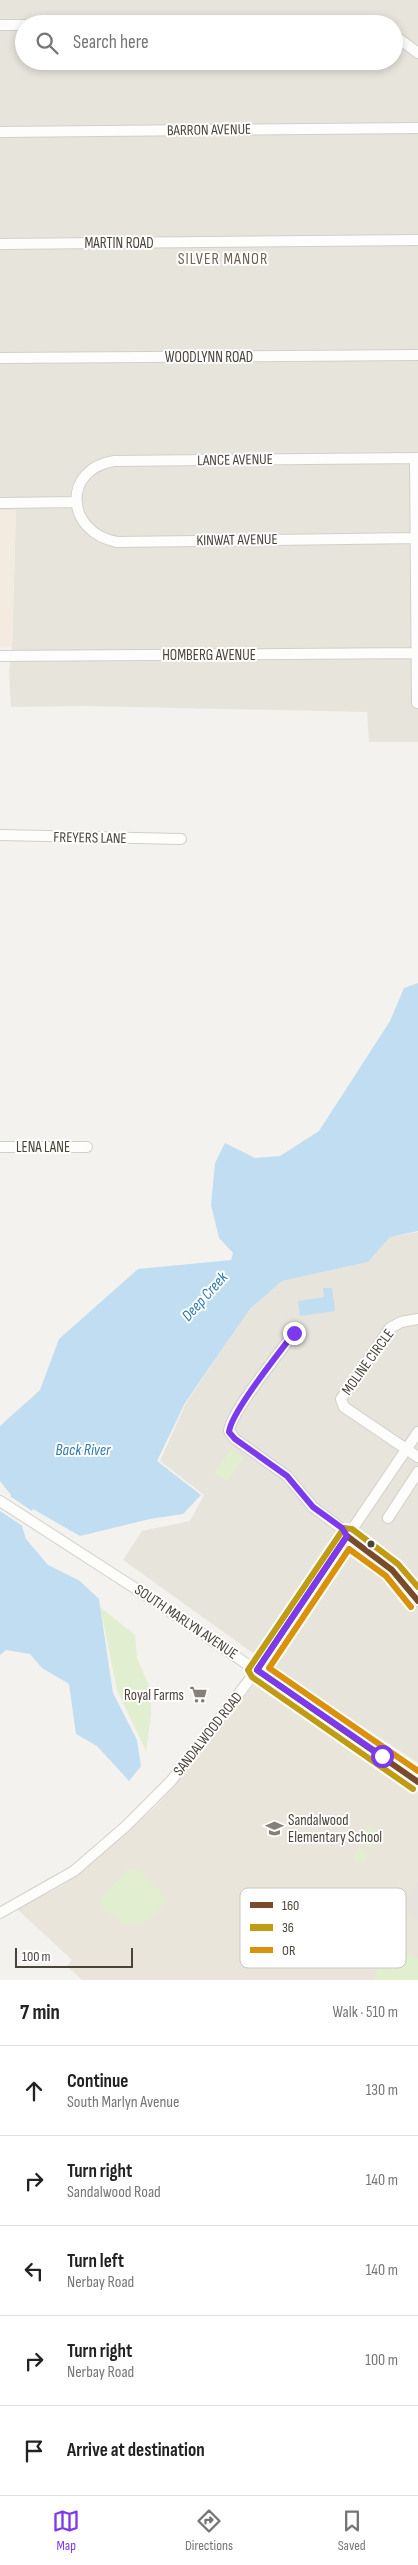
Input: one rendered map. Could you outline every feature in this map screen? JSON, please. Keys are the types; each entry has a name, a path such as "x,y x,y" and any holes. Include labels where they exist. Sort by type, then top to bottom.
{"street":[{"path":"0,25 15,25"},
{"path":"403,42 418,53"},
{"name":"BARRON AVENUE","path":"0,132 418,128"},
{"name":"MARTIN ROAD","path":"0,244 418,240"},
{"name":"WOODLYNN ROAD","path":"0,358 418,355"},
{"path":"417,458 417,703"},
{"name":"LANCE AVENUE","path":"77,502 78,491 85,476 99,465 114,461 417,458"},
{"path":"0,503 77,502"},
{"name":"KINWAT AVENUE","path":"77,502 82,520 87,528 99,537 117,542 417,538"},
{"name":"HOMBERG AVENUE","path":"0,656 417,653"},
{"name":"FREYERS LANE","path":"0,835 180,840"},
{"name":"LENA LANE","path":"0,1147 87,1147"},
{"name":"MOLINE CIRCLE","path":"405,1450 344,1407 341,1399 390,1328 401,1322 418,1319"},
{"path":"294,1333 239,1409 230,1425 229,1432 235,1439 287,1476 313,1507 342,1528 347,1536 392,1570 418,1601"},
{"name":"SANDALWOOD ROAD","path":"0,1914 74,1871 133,1820 181,1769 257,1670 418,1432"},
{"path":"405,1450 418,1458"},
{"path":"388,1518 418,1472"},
{"name":"SOUTH MARLYN AVENUE","path":"0,1501 257,1670 418,1782"}],"shaded area":[{"path":"0,0 418,0 418,742 369,742 367,712 85,706 11,707 9,672 12,647 16,510 0,510"},
{"path":"0,510 16,510 12,647 0,648"},
{"path":"418,1232 418,1763 274,1668 123,1560 142,1531 190,1521 204,1495 160,1461 186,1403 250,1309 282,1281 368,1262 390,1237"},
{"name":"Sandalwood Elementary School","path":"262,1683 418,1790 418,1980 82,1980 67,1966 72,1960 17,1909 63,1885 93,1862 156,1806 175,1785 254,1684"},
{"path":"418,1881 418,1921 406,1912 406,1897"}],"green space":[{"path":"231,1449 244,1458 227,1481 214,1473"},
{"path":"100,1607 135,1635 137,1658 150,1688 151,1716 146,1751 117,1690"},
{"path":"367,1826 381,1832 373,1849 359,1842"},
{"path":"358,1848 369,1854 364,1864 353,1859"},
{"path":"138,1869 165,1897 155,1915 139,1923 124,1924 105,1911 99,1901 127,1870"},
{"path":"406,1954 418,1959 418,1980 373,1980 378,1968 406,1968"}],"water":[{"name":"Back River","path":"418,983 418,1231 390,1237 368,1262 282,1281 250,1309 185,1403 157,1461 201,1495 183,1514 150,1519 80,1536 33,1509 22,1526 26,1539 48,1565 80,1581 99,1599 113,1693 137,1740 141,1766 129,1781 97,1746 76,1734 69,1684 42,1668 30,1654 6,1650 0,1655 0,1510 11,1495 0,1481 0,1426 40,1390 59,1339 138,1269 231,1260 233,1253 219,1238 211,1205 215,1163 225,1143 255,1158 280,1156 319,1131 390,1021 404,988"},
{"path":"323,1288 332,1288 335,1311 300,1316 298,1301 324,1297"}],"pier":[{"path":"7,1494 35,1513 24,1527 0,1511 0,1506"}],"transit line":[{"name":"36","path":"413,1789 252,1677 248,1670 344,1528 352,1529 398,1564 418,1587"},
{"name":"160","path":"418,1601 392,1570 347,1536 257,1670 418,1782"},
{"name":"OR","path":"411,1607 386,1576 349,1549 269,1668 418,1771"}],"place":[{"name":"Royal Farms","path":"198,1695"},
{"name":"Sandalwood Elementary School","path":"274,1829"}],"district":[{"name":"SILVER MANOR","path":"223,259"}],"route":[{"path":"294,1333 232,1419 229,1432 235,1439 287,1476 313,1507 342,1528 347,1536 257,1670 382,1756"}],"water label":[{"name":"Deep Creek","path":"205,1297"}]}
